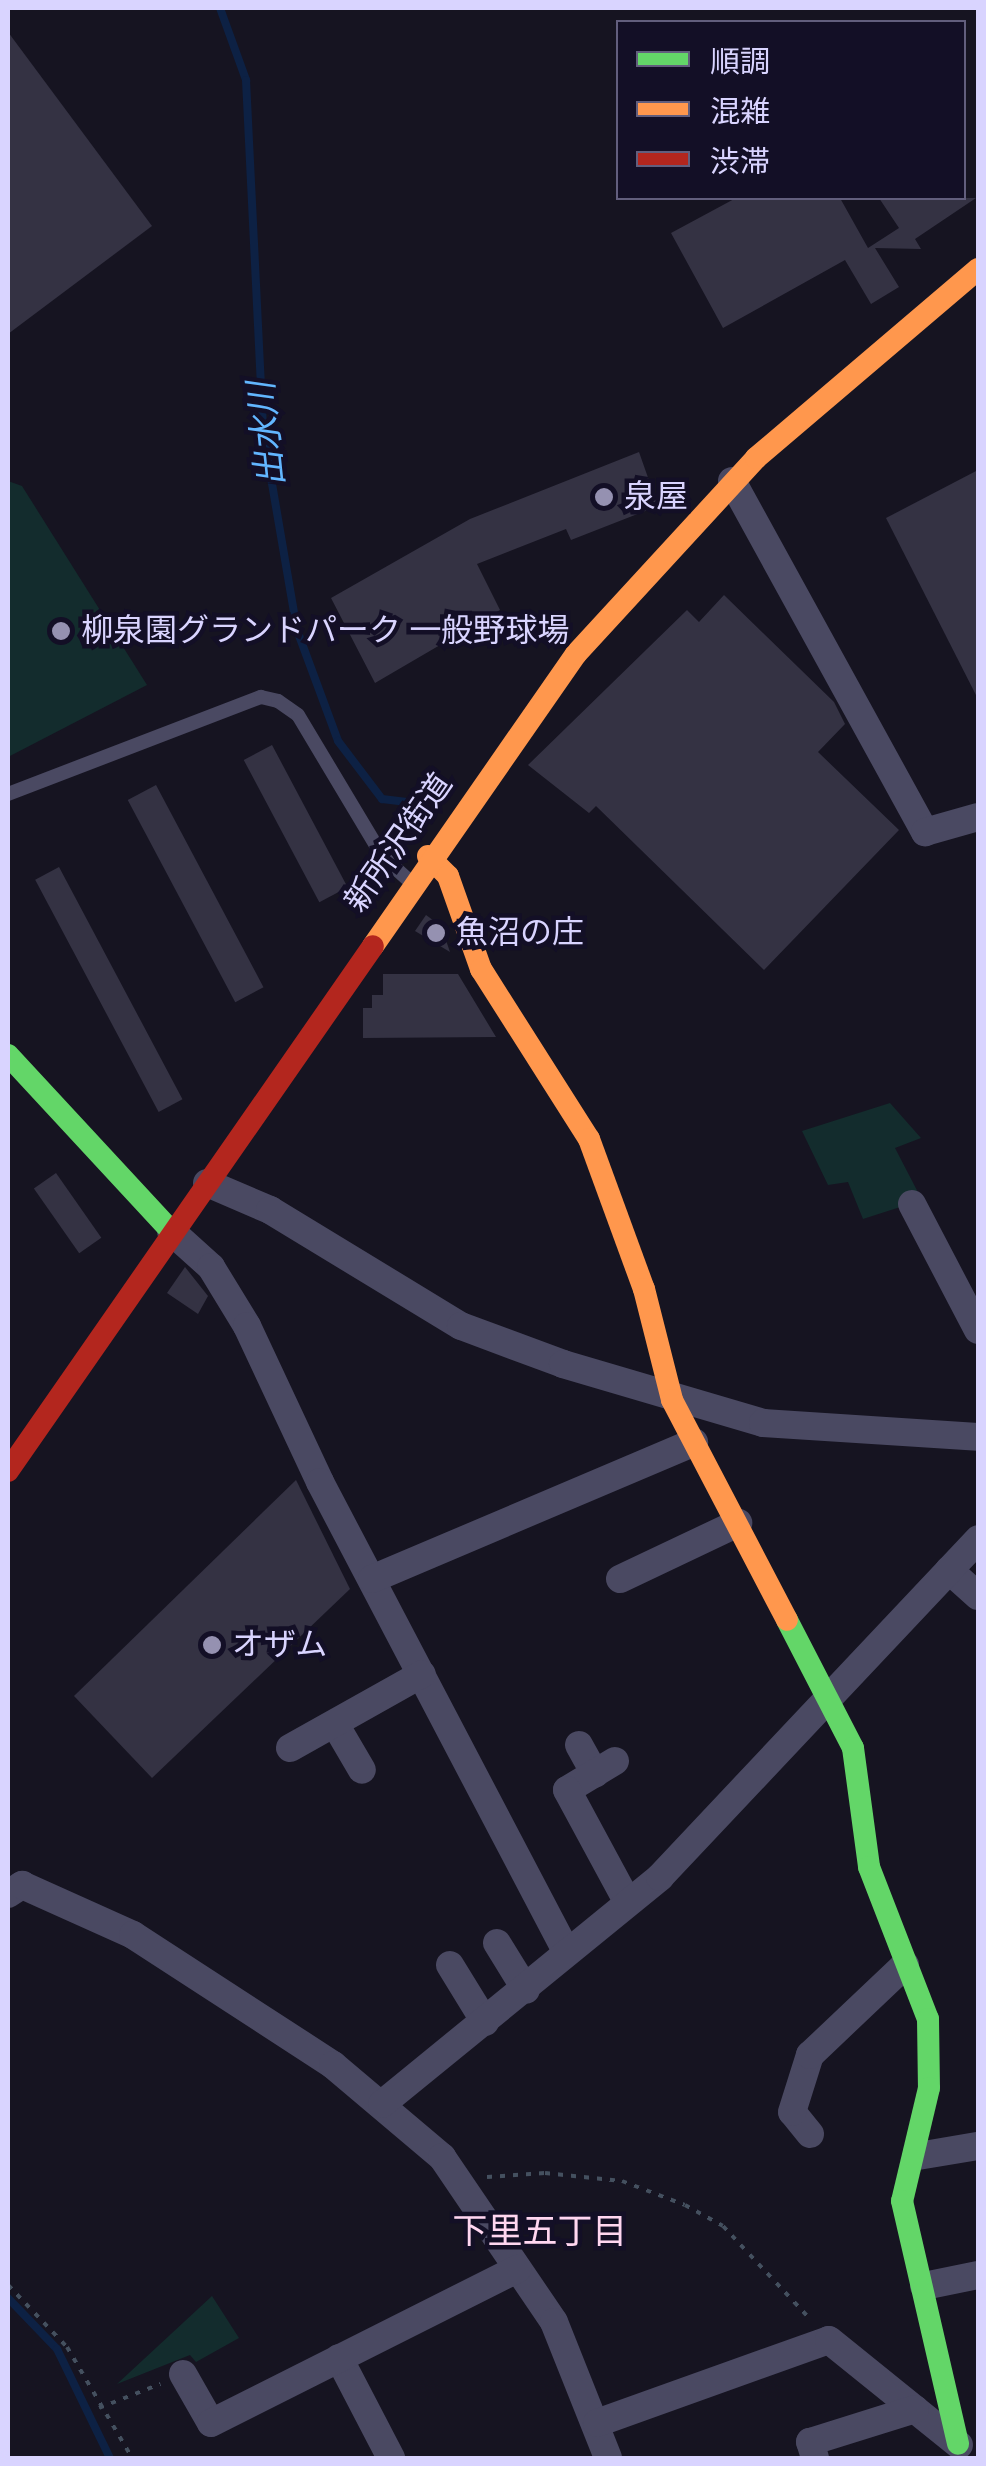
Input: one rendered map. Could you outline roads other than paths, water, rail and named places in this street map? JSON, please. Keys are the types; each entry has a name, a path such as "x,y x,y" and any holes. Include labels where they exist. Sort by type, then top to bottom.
{"street":[{"name":"新所沢街道","path":"8,1471 428,856 576,654 732,481 978,270"},
{"path":"732,481 925,832 978,817"},
{"path":"428,856 448,876 481,969 588,1139 644,1289 672,1400 832,1699 852,1748 869,1867 928,2019 918,2156 902,2200 963,2451"},
{"path":"8,1055 171,1231 212,1267 247,1326 372,1579 566,1951"},
{"path":"207,1184 270,1210 461,1326 672,1400 763,1423 978,1437"},
{"path":"912,1204 978,1330"},
{"path":"372,1579 694,1442"},
{"path":"620,1579 738,1523"},
{"path":"382,2104 526,1990 626,1898 709,1830 771,1754 832,1699 978,1539"},
{"path":"949,1570 978,1596"},
{"path":"290,1748 422,1674"},
{"path":"334,1724 362,1770"},
{"path":"579,1745 605,1768 567,1790 626,1898"},
{"path":"8,1894 22,1885 133,1935 382,2104 457,2180 554,2322 608,2458"},
{"path":"497,1942 526,1990"},
{"path":"450,1965 485,2022"},
{"path":"810,2134 792,2112 810,2055 905,1966"},
{"path":"918,2156 978,2146"},
{"path":"183,2374 212,2424 517,2268"},
{"path":"924,2286 978,2275"},
{"path":"597,2423 829,2340 963,2451"},
{"path":"340,2358 391,2458"},
{"path":"815,2458 810,2442 915,2409"}],"lane":[{"path":"8,794 261,697 278,701 298,715 383,857 411,882"}],"waterway":[{"name":"出水川","path":"220,8 246,80 263,431 297,630 338,741 382,799 424,804"},
{"path":"8,2298 57,2349 110,2458"}],"place":[{"name":"泉屋","path":"604,497"},
{"name":"柳泉園グランドパーク 一般野球場","path":"61,631"},
{"name":"魚沼の庄","path":"436,933"},
{"name":"オザム","path":"212,1645"}],"district":[{"name":"下里五丁目","path":"540,2232"}]}
